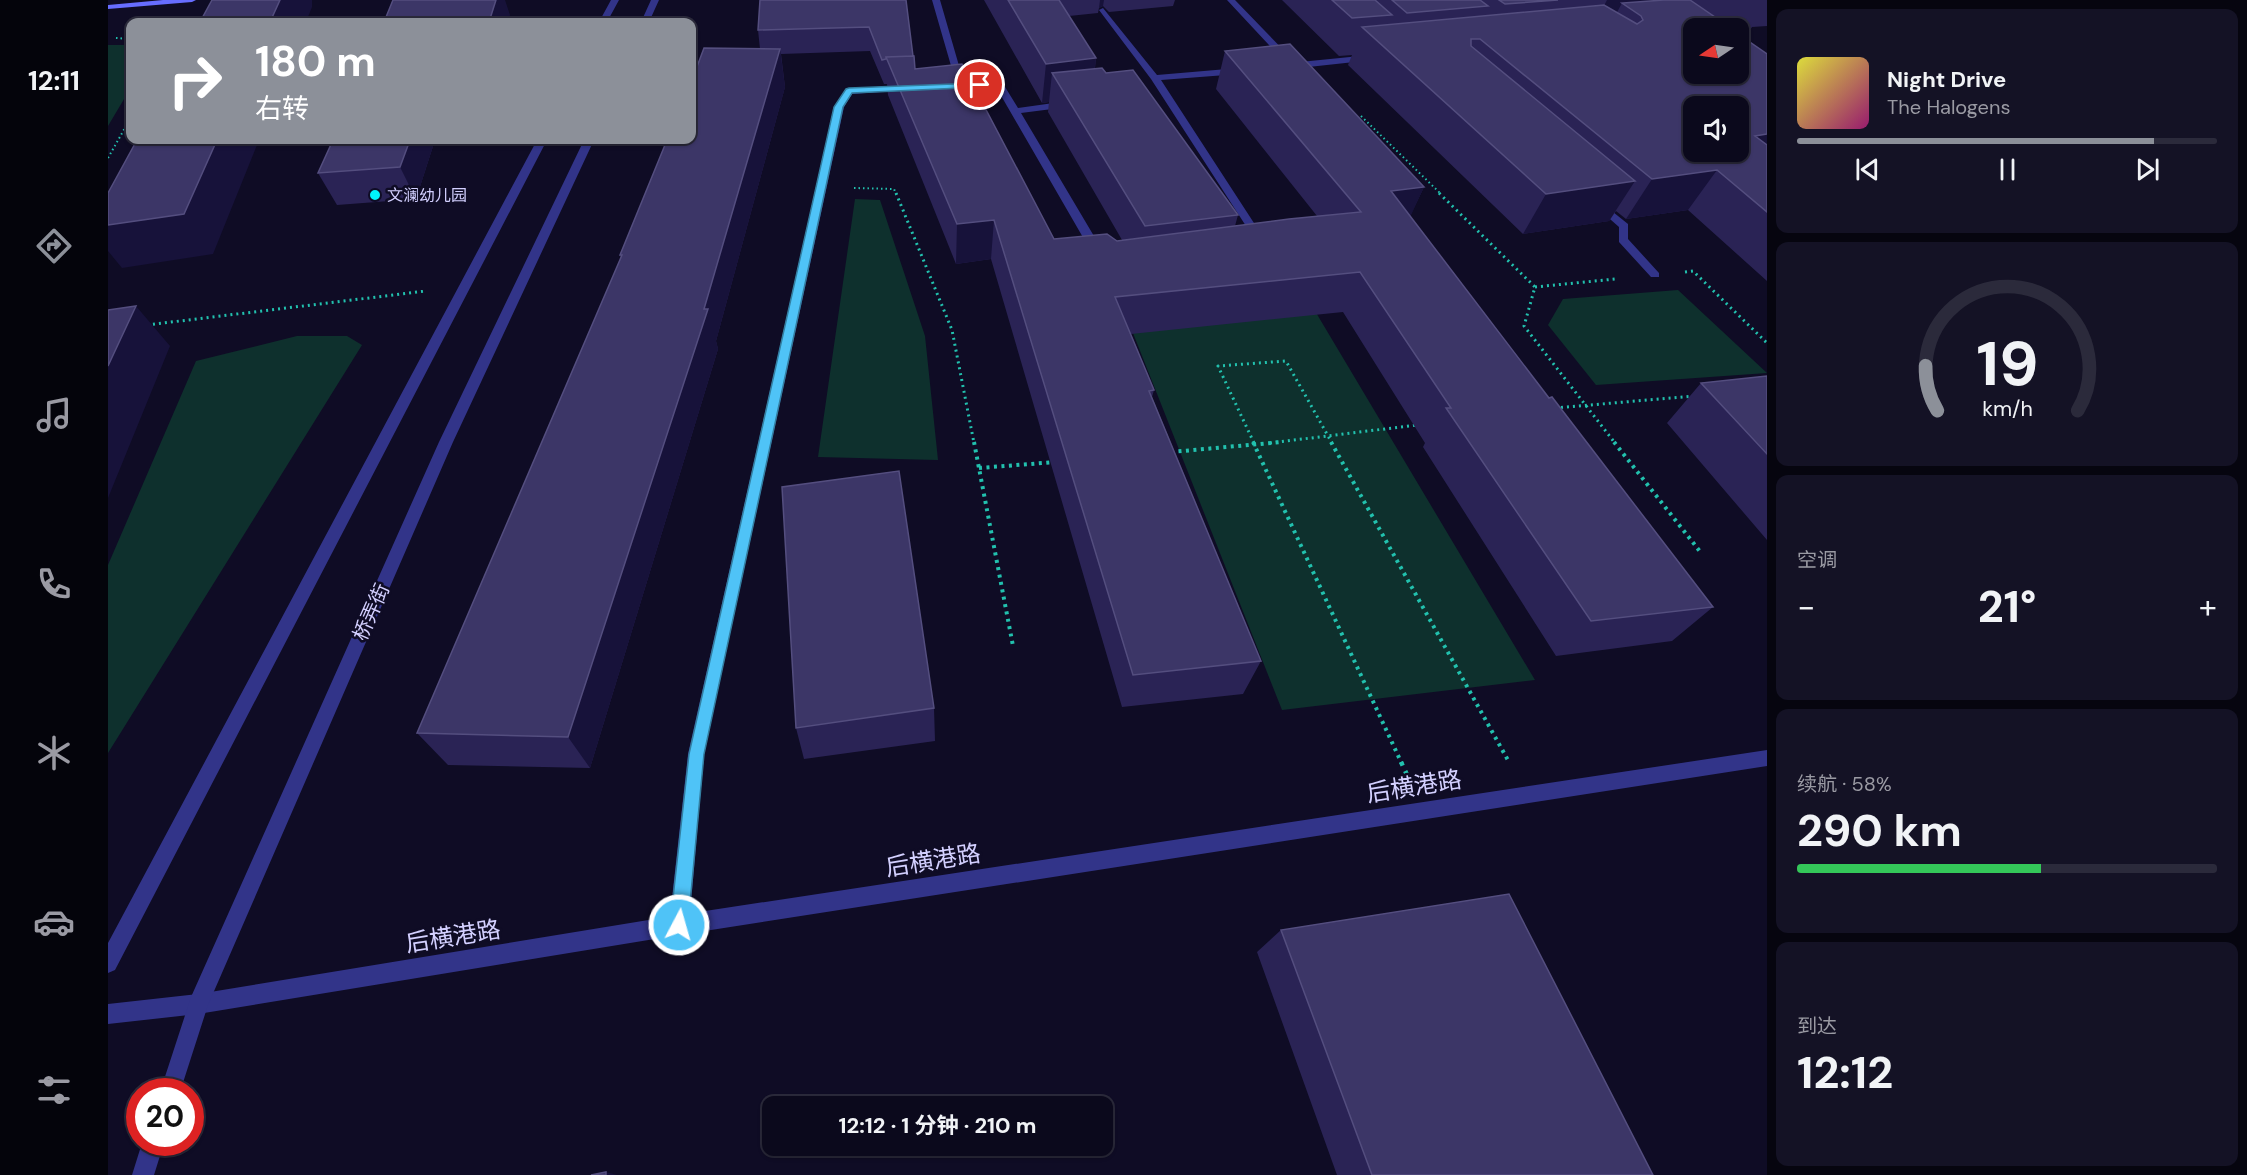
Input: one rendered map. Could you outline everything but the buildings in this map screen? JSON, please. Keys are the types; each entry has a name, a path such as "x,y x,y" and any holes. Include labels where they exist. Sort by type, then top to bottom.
{"main road":[{"path":"108,7 192,0"}],"street":[{"path":"605,18 615,0"},
{"path":"647,18 656,0"},
{"path":"936,0 961,86"},
{"path":"1231,0 1293,66"},
{"path":"1103,10 1155,78 1264,246"},
{"path":"1282,67 1380,57"},
{"path":"1155,78 1247,70"},
{"path":"939,87 999,84 1104,265"},
{"path":"679,925 696,754 839,107 849,91 916,88"},
{"path":"1153,94 1165,93"},
{"path":"1014,111 1084,102"},
{"path":"108,963 540,144"},
{"name":"桥弄街","path":"174,1078 198,1004 446,442 587,144"},
{"path":"1589,195 1624,226 1623,240 1655,275"},
{"name":"后横港路","path":"108,1014 198,1004 679,925 1767,758"},
{"path":"143,1175 149,1156"}],"path":[{"path":"1361,116 1535,287 1524,326 1702,554"},
{"path":"108,158 126,126"},
{"path":"821,187 894,189 952,330 1013,646"},
{"path":"1693,271 1767,343"},
{"path":"144,325 465,286"},
{"path":"1424,810 1218,366 1286,361 1527,795"},
{"path":"1550,408 1699,395"},
{"path":"1163,453 1255,445 1421,424"},
{"path":"979,468 1059,462"}],"green space":[{"path":"108,45 126,45 126,96 108,126"},
{"path":"855,199 880,200 925,336 938,460 818,457"},
{"path":"1290,269 1535,680 1282,710 1116,290"},
{"path":"1678,290 1767,373 1596,385 1548,325 1563,299"},
{"path":"297,336 347,336 362,345 108,753 108,565 196,361"}],"place":[{"name":"文澜幼儿园","path":"375,195"}],"route":[{"path":"679,925 696,754 839,107 849,91 980,85"}]}
